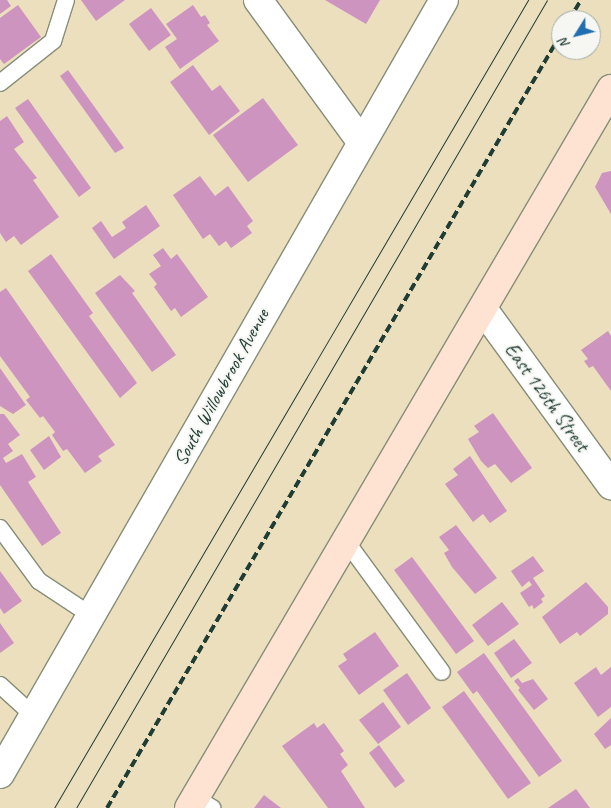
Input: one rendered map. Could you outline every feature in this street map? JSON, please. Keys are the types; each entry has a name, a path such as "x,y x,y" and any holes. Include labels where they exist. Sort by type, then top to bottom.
{"street":[{"path":"258,0 361,141"},
{"name":"South Willowbrook Avenue","path":"0,774 35,717 361,141 444,0"},
{"path":"198,805 346,541 484,309 611,89"},
{"name":"East 126th Street","path":"484,309 611,485"}],"lane":[{"path":"0,83 53,41 66,0"},
{"path":"0,528 39,580 92,616"},
{"path":"346,541 442,672"},
{"path":"0,685 35,717"}],"building":[{"path":"0,0 7,0 11,6 0,14"},
{"path":"81,0 125,0 96,21"},
{"path":"325,0 380,0 366,24"},
{"path":"18,5 41,37 4,64 0,59 0,18"},
{"path":"193,5 201,17 205,15 210,23 207,25 219,41 180,69 165,47 177,39 166,24"},
{"path":"151,8 171,35 149,51 129,24"},
{"path":"193,65 212,91 220,85 240,111 209,135 170,82"},
{"path":"68,70 124,148 115,153 60,76"},
{"path":"263,98 298,145 248,182 213,135"},
{"path":"28,99 91,188 79,197 15,108"},
{"path":"7,116 24,142 14,149 37,178 33,180 59,217 21,245 14,236 6,242 0,233 0,121"},
{"path":"611,171 611,214 595,187 602,173"},
{"path":"200,176 215,196 228,186 253,221 247,226 252,233 231,248 226,241 219,246 210,234 203,239 173,195"},
{"path":"146,205 160,226 114,259 92,228 101,221 112,237 126,228 122,222"},
{"path":"163,248 171,259 177,254 208,297 181,317 175,308 171,311 154,287 157,284 149,274 161,266 153,255"},
{"path":"51,254 93,313 89,316 137,383 120,398 28,271"},
{"path":"120,275 135,291 132,293 176,355 152,372 95,293"},
{"path":"6,288 115,445 98,456 102,461 85,473 67,449 63,451 52,435 55,432 43,416 40,418 26,400 30,397 0,356 0,292"},
{"path":"608,331 611,336 611,391 593,366 589,368 584,361 588,359 581,350"},
{"path":"0,368 26,405 13,414 0,406"},
{"path":"493,413 532,468 511,483 495,464 488,468 481,461 468,439 479,432 474,426"},
{"path":"0,414 4,414 20,435 8,444 13,451 3,458 6,463 22,454 36,477 28,482 61,533 42,546 0,485"},
{"path":"49,436 61,457 44,470 30,450"},
{"path":"470,456 507,511 490,523 483,514 473,522 445,484 458,475 453,469"},
{"path":"456,525 497,578 475,594 452,567 444,553 449,550 439,537"},
{"path":"533,556 544,571 533,578 545,596 541,599 543,602 534,609 532,605 529,607 520,593 532,585 529,581 522,587 511,571"},
{"path":"412,557 474,641 456,654 394,570"},
{"path":"0,571 22,601 4,614 0,608"},
{"path":"586,582 608,607 608,614 580,636 577,632 560,644 542,617"},
{"path":"502,602 519,624 488,646 472,625"},
{"path":"0,623 14,643 0,653"},
{"path":"375,632 399,666 359,695 338,666 347,660 343,654"},
{"path":"514,639 532,663 511,678 494,653"},
{"path":"484,653 562,761 539,777 477,691 473,694 457,672"},
{"path":"596,667 601,675 611,667 611,707 598,717 574,683"},
{"path":"407,673 431,708 408,725 383,690"},
{"path":"518,678 522,683 533,679 548,699 534,710 518,690 520,688 514,681"},
{"path":"464,691 531,783 508,799 442,707"},
{"path":"383,702 401,727 378,744 359,720"},
{"path":"611,718 611,745 605,749 594,734"},
{"path":"314,723 317,728 324,723 344,751 340,754 348,765 341,771 365,808 328,808 282,746"},
{"path":"379,745 405,781 395,788 369,753"},
{"path":"576,789 590,808 548,808"},
{"path":"264,795 281,808 254,808"}],"tram line":[{"path":"54,808 528,0"},
{"path":"76,808 547,0"}],"railway":[{"path":"575,10 581,0"},
{"path":"107,808 551,51"}]}
